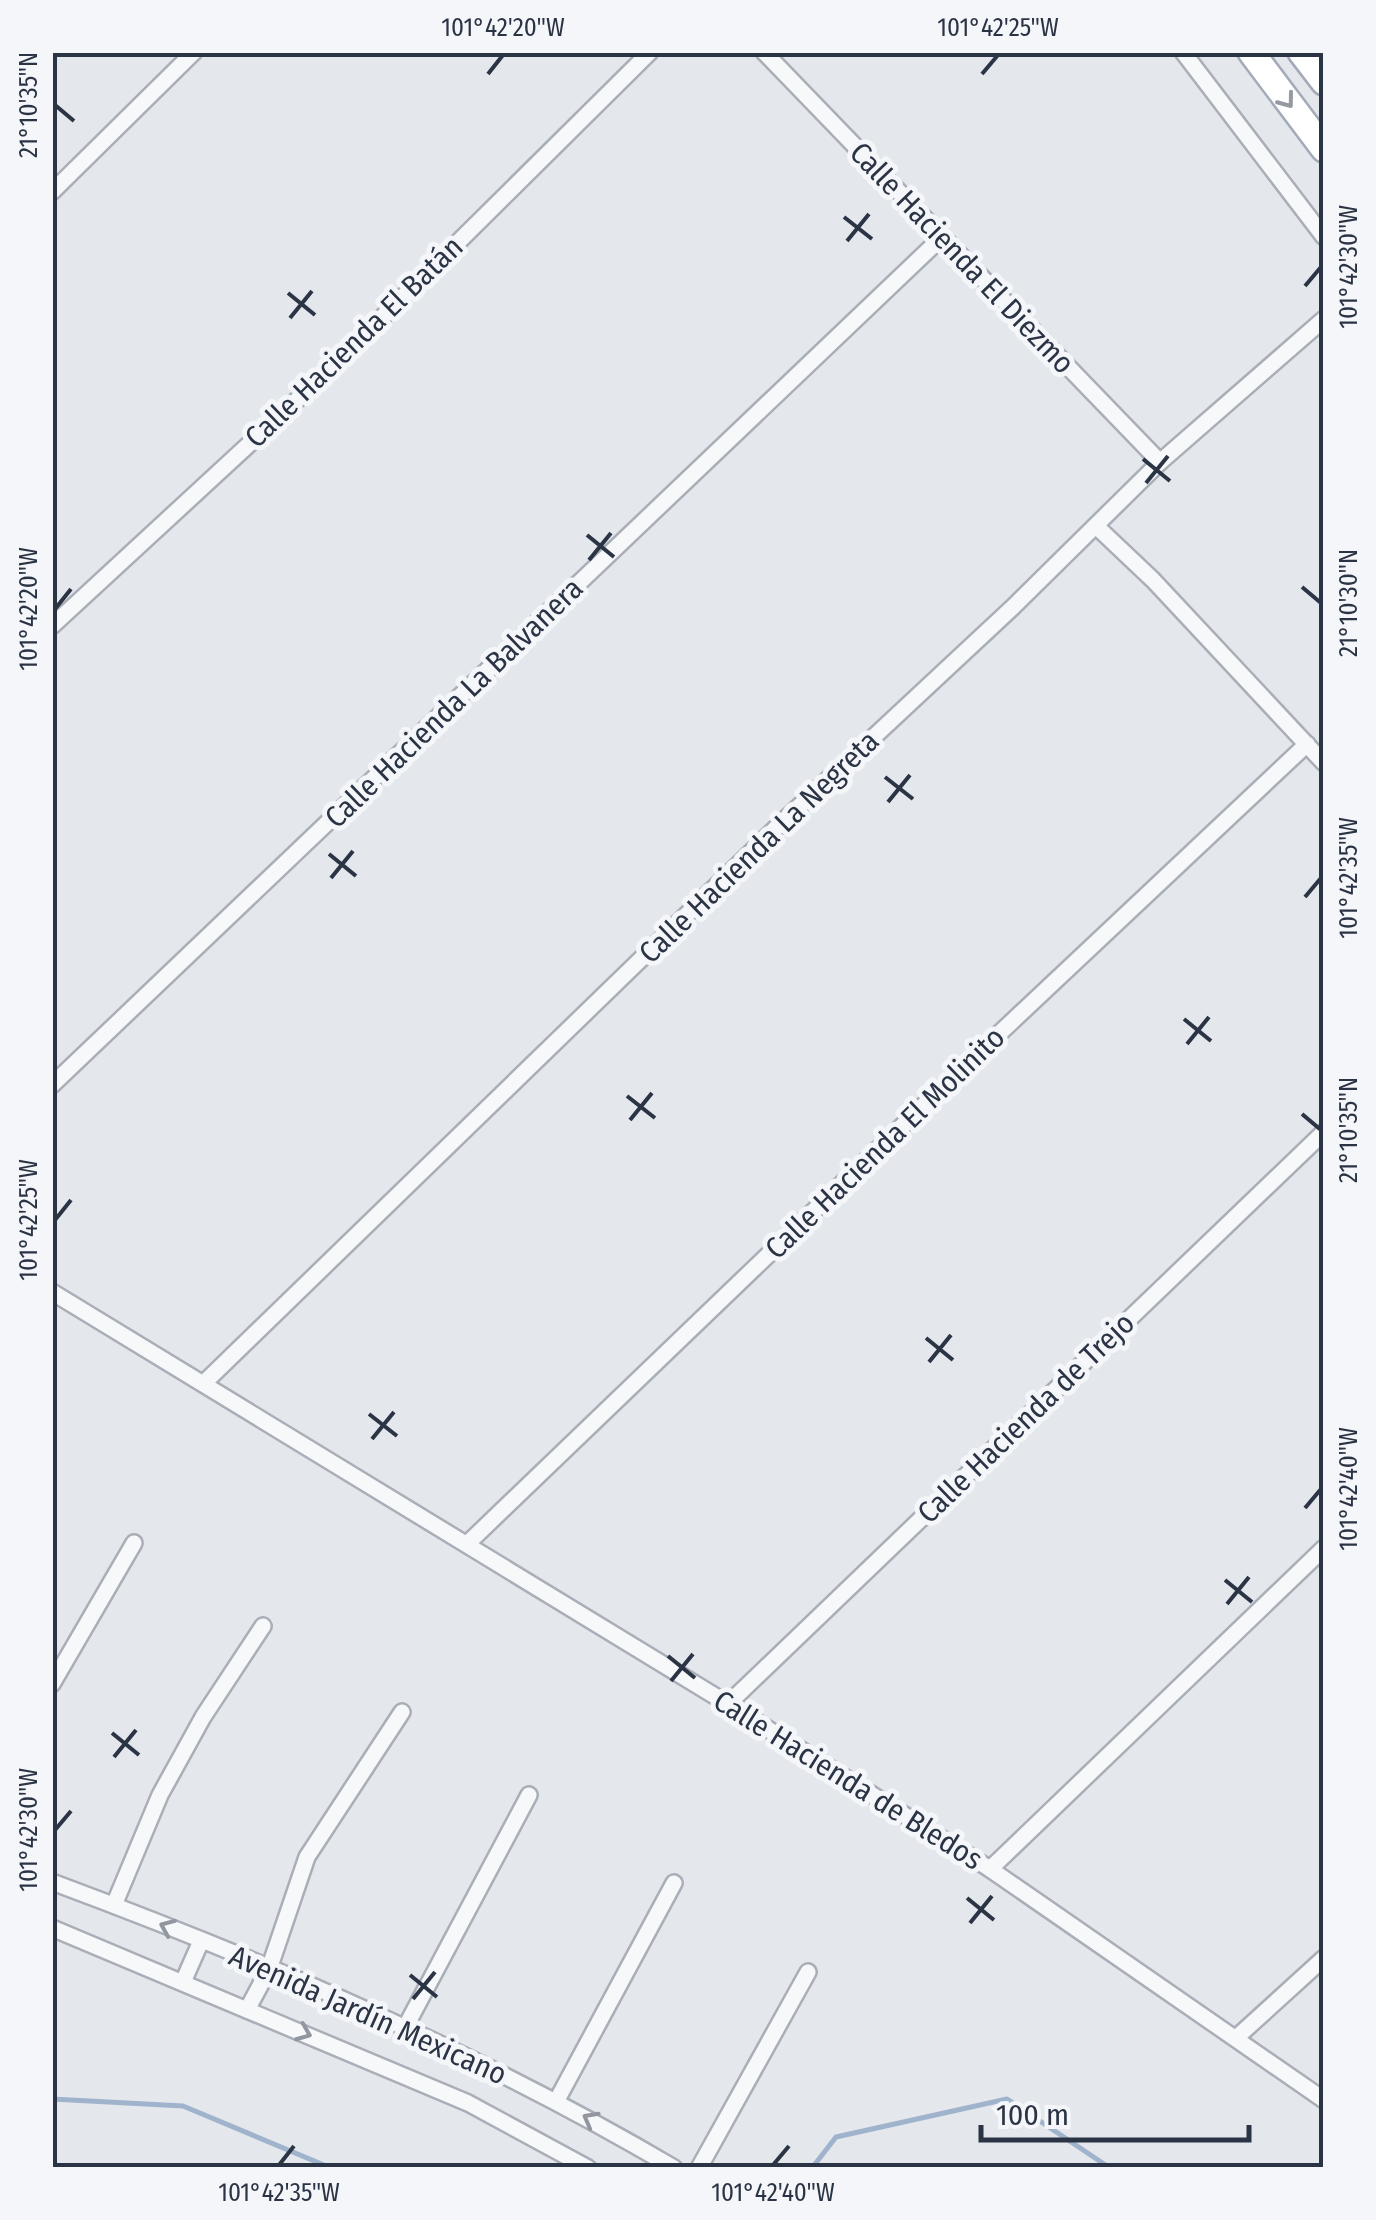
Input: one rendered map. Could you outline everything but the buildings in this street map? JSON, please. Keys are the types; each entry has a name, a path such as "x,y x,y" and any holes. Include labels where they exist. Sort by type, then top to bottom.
{"main road":[{"path":"1251,52 1324,148"},
{"path":"1302,52 1324,82"}],"street":[{"path":"52,192 194,52"},
{"name":"Calle Hacienda El Batán","path":"52,626 323,376 650,52"},
{"name":"Calle Hacienda El Diezmo","path":"764,52 1160,462"},
{"path":"1183,52 1324,237"},
{"name":"Calle Hacienda La Balvanera","path":"52,1085 941,238"},
{"name":"Calle Hacienda La Negreta","path":"204,1383 1160,462 1324,319"},
{"path":"1096,526 1153,580 1324,763"},
{"name":"Calle Hacienda El Molinito","path":"467,1544 1306,744"},
{"name":"Calle Hacienda de Trejo","path":"728,1704 1324,1132"},
{"name":"Calle Hacienda de Bledos","path":"52,1292 990,1868 1324,2100"},
{"path":"52,1684 134,1543"},
{"path":"990,1868 1324,1548"},
{"path":"114,1905 160,1795 262,1626"},
{"path":"246,2010 269,1969 307,1858 402,1712"},
{"path":"406,2026 529,1795"},
{"name":"Avenida Jardín Mexicano","path":"52,1882 406,2026 558,2100 674,2168"},
{"path":"558,2100 674,1883"},
{"name":"Avenida Jardín Mexicano","path":"52,1928 468,2103 588,2168"},
{"path":"183,1982 201,1942"},
{"path":"1236,2038 1324,1958"},
{"path":"699,2168 808,1972"}],"waterway":[{"path":"52,2099 183,2106 331,2168"},
{"path":"812,2168 836,2137 1007,2099 1110,2168"}]}
